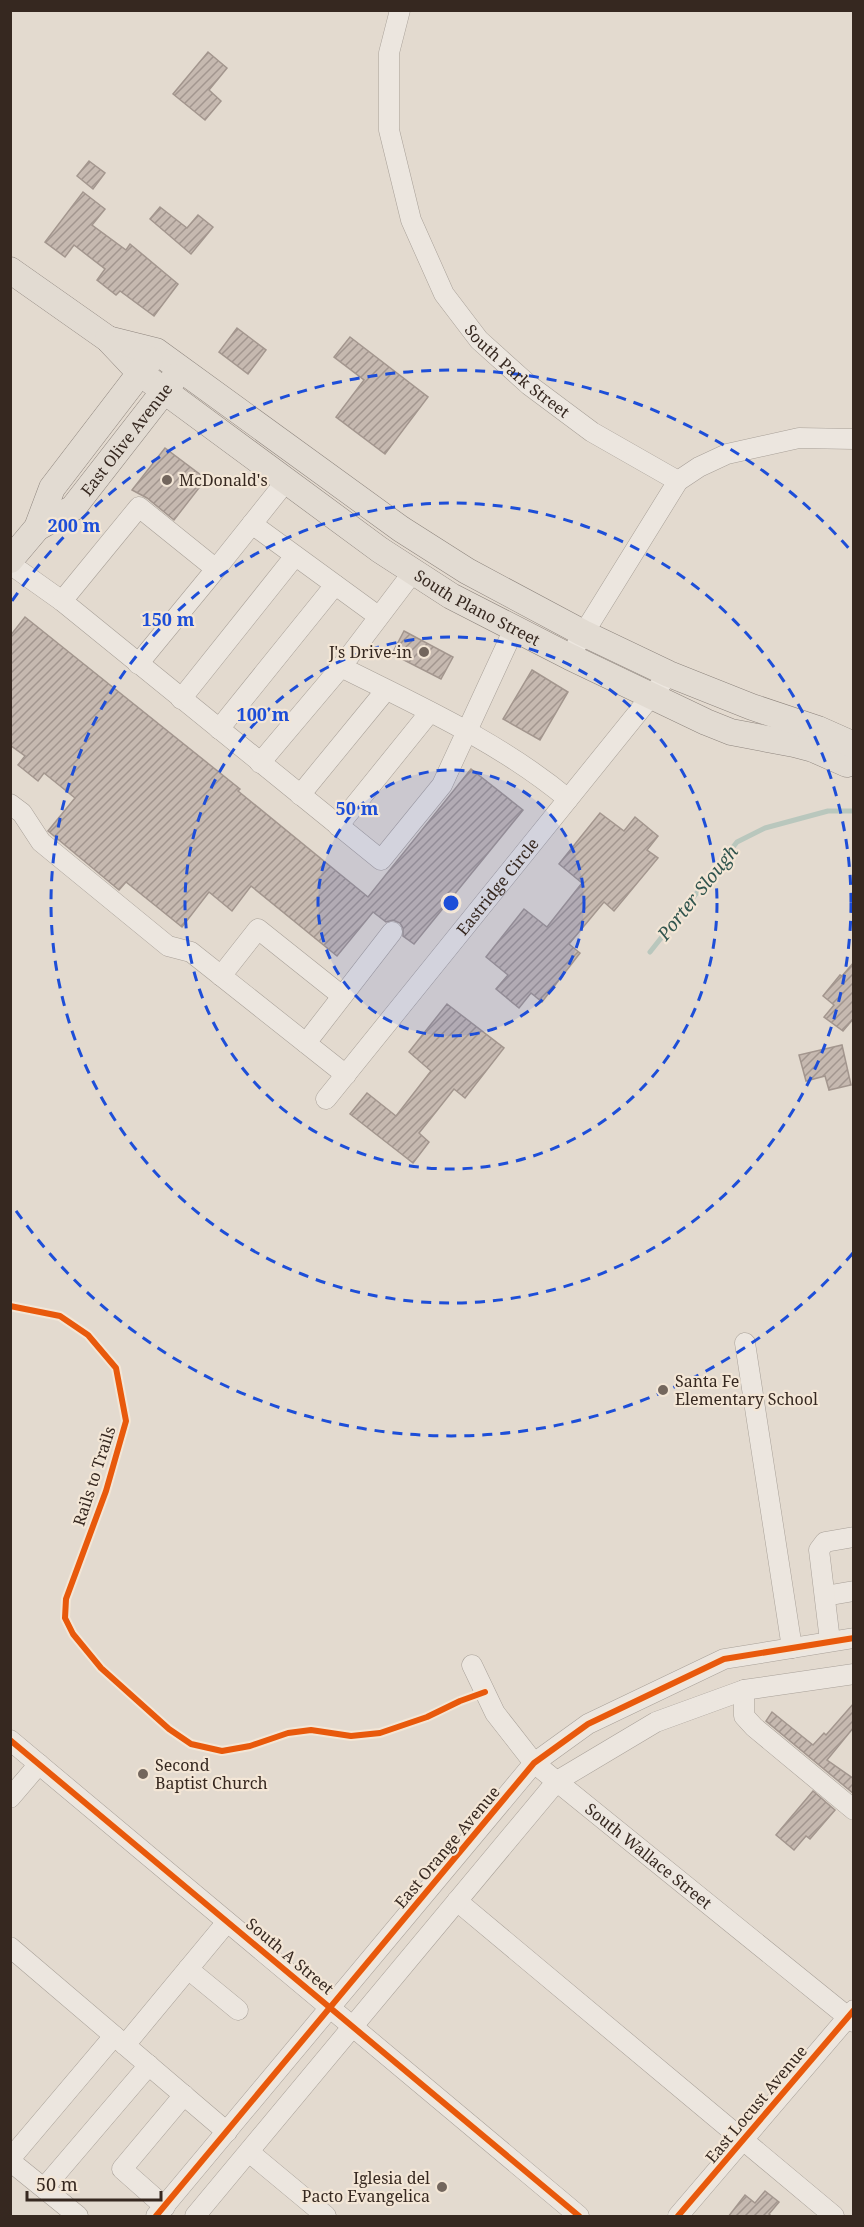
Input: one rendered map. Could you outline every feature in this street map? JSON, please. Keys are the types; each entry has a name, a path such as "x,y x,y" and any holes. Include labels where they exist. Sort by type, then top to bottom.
{"main road":[{"path":"10,270 108,339 156,351"},
{"name":"South Plano Street","path":"108,339 140,373 413,572 451,596 570,657 731,732 795,744 847,764 854,762"},
{"name":"South Plano Street","path":"156,351 400,529 467,571 583,633 669,674 743,704 818,729 854,745"},
{"name":"East Olive Avenue","path":"10,562 37,528 51,488 156,351"},
{"name":"East Olive Avenue","path":"37,528 73,508 181,369"},
{"path":"413,572 422,567 429,567 493,600 513,596"}],"street":[{"name":"South Park Street","path":"400,10 389,53 389,130 411,220 444,294 479,340 529,385 592,432 678,481"},
{"path":"570,657 678,481 699,467 727,454 799,438 854,439"},
{"path":"138,664 287,480"},
{"path":"62,601 139,507 216,568"},
{"path":"252,524 378,616"},
{"path":"181,699 296,556"},
{"path":"10,562 62,601 381,860 442,785 514,629"},
{"path":"260,763 341,667 413,572"},
{"path":"219,729 335,585"},
{"path":"341,667 467,731 539,775 568,799"},
{"name":"Eastridge Circle","path":"326,1099 669,674"},
{"path":"300,795 386,690"},
{"path":"338,826 430,712"},
{"path":"10,804 22,813 41,842 168,946 192,952 346,1075"},
{"path":"221,976 258,929 342,996"},
{"path":"306,1043 392,932"},
{"path":"745,1342 792,1648"},
{"path":"830,1641 819,1550 825,1542 854,1537"},
{"path":"825,1596 854,1591"},
{"name":"East Orange Avenue","path":"161,2212 534,1763 588,1724 724,1659 854,1638"},
{"name":"South Wallace Street","path":"472,1665 495,1713 534,1763 852,2016"},
{"path":"195,2217 557,1781 656,1722 744,1690 854,1674"},
{"path":"744,1690 744,1716 749,1722 854,1810"},
{"name":"South A Street","path":"10,1740 579,2217"},
{"path":"10,1798 39,1764"},
{"path":"457,1901 834,2217"},
{"path":"78,2217 10,2160 188,1969 228,1922"},
{"path":"10,1947 227,2132"},
{"path":"188,1969 238,2010"},
{"name":"East Locust Avenue","path":"678,2217 852,2016"},
{"path":"44,2188 149,2065"},
{"path":"161,2212 122,2169 184,2095"},
{"path":"249,2151 326,2217"}],"building":[{"path":"208,52 227,68 209,90 221,101 205,120 173,94"},
{"path":"89,161 105,173 93,189 77,176"},
{"path":"83,192 105,209 92,225 126,250 130,244 178,284 154,316 120,291 116,295 97,280 105,269 74,245 65,257 45,242"},
{"path":"160,207 187,228 198,215 213,227 191,254 150,219"},
{"path":"237,328 266,350 248,374 219,352"},
{"path":"350,337 428,397 385,454 336,417 364,380 334,357"},
{"path":"165,448 206,479 174,520 147,498 132,490"},
{"path":"25,617 240,789 238,791 368,897 471,769 523,810 414,944 403,936 400,923 393,920 386,922 373,912 337,956 251,886 232,911 209,892 182,927 126,882 119,890 48,831 75,798 44,773 38,781 18,765 25,756 10,745 10,636"},
{"path":"404,631 453,657 441,679 392,654"},
{"path":"532,670 568,692 540,740 503,719"},
{"path":"600,813 624,831 635,817 658,836 647,850 658,858 614,911 604,902 569,944 580,953 542,1002 531,993 519,1008 496,989 508,975 486,957 524,909 547,927 582,883 559,864"},
{"path":"854,962 854,1018 843,1031 824,1017 834,1005 823,996"},
{"path":"447,1004 504,1048 465,1098 454,1089 419,1133 429,1142 413,1163 350,1114 367,1093 396,1116 431,1071 409,1052"},
{"path":"842,1045 851,1085 829,1090 825,1076 806,1081 799,1055"},
{"path":"854,1703 854,1727 827,1760 854,1779 854,1794 766,1721 772,1712 813,1745 824,1733 826,1735"},
{"path":"813,1791 835,1810 810,1839 806,1836 794,1850 776,1835"},
{"path":"765,2191 779,2202 769,2214 772,2217 728,2217 745,2195 755,2203"}],"waterway":[{"name":"Porter Slough","path":"650,952 737,842 765,828 828,811 854,811"}],"cycle path":[{"name":"Rails to Trails","path":"10,1306 60,1316 88,1335 116,1368 126,1421 106,1491 66,1599 65,1618 73,1634 101,1668 169,1729 191,1744 222,1751 250,1746 288,1733 311,1730 351,1736 380,1733 427,1717 485,1692"},
{"path":"156,2216 534,1763 588,1724 724,1659 854,1638"},
{"path":"10,1740 579,2216"},
{"path":"678,2216 854,2010"}],"place":[{"name":"McDonald's","path":"167,480"},
{"name":"J's Drive-in","path":"424,652"},
{"name":"Santa Fe Elementary School","path":"663,1390"},
{"name":"Second Baptist Church","path":"143,1774"},
{"name":"Iglesia del Pacto Evangelica","path":"442,2187"}]}
